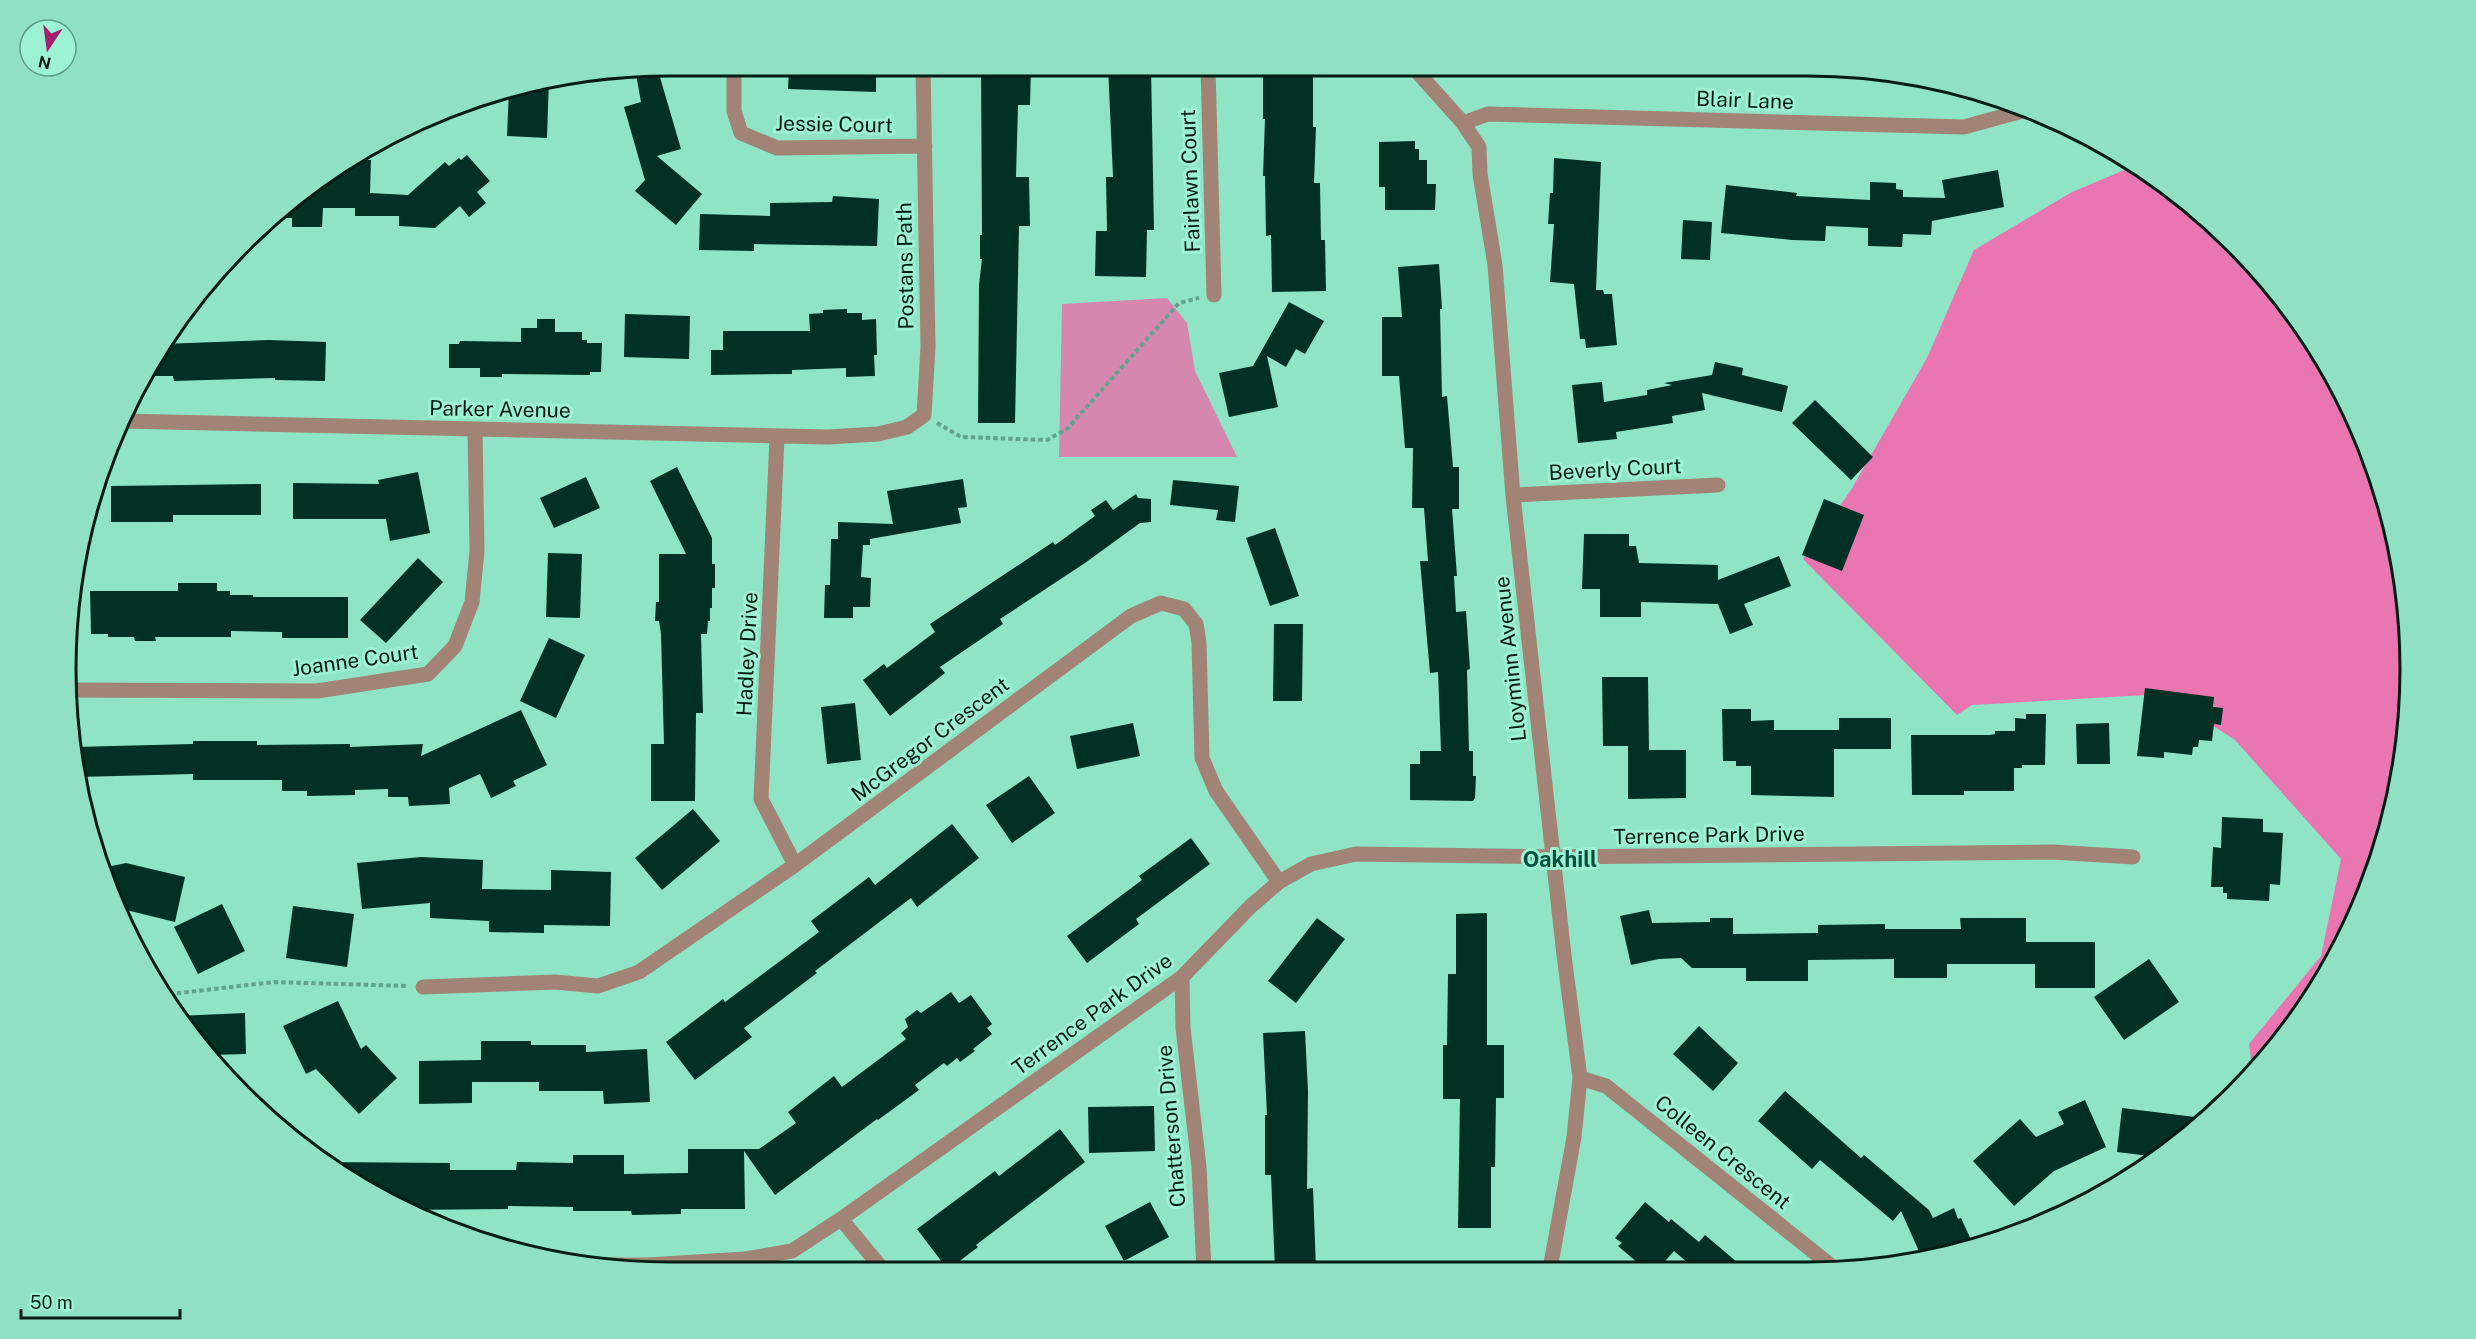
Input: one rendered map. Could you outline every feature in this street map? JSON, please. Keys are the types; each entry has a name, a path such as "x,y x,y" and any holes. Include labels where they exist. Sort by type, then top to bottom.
{"street":[{"name":"Jessie Court","path":"734,76 734,111 741,133 777,148 925,146"},
{"name":"Postans Path","path":"923,76 928,347 924,415"},
{"name":"Fairlawn Court","path":"1208,76 1214,295"},
{"name":"Lloyminn Avenue","path":"1421,76 1463,123 1479,147 1480,174 1495,265 1514,495 1580,1078 1574,1137 1551,1262"},
{"name":"Blair Lane","path":"1463,123 1488,114 1964,127 2012,114"},
{"name":"Parker Avenue","path":"132,421 734,434 777,437 878,434 907,427 924,415"},
{"name":"Joanne Court","path":"77,690 317,691 428,674 455,646 472,602 477,551 475,430"},
{"name":"Hadley Drive","path":"777,437 761,799 795,866"},
{"name":"Beverly Court","path":"1514,495 1718,485"},
{"name":"McGregor Crescent","path":"423,987 555,982 598,986 639,972 795,866 1131,616 1161,603 1184,609 1196,624 1199,643 1202,758 1216,791 1279,882"},
{"name":"Terrence Park Drive","path":"712,1262 792,1251 841,1219 1182,977 1251,906 1279,882 1311,864 1356,854 1554,857 2054,852 2133,858"},
{"name":"Chatterson Drive","path":"1182,977 1183,1028 1199,1167 1204,1262"},
{"name":"Colleen Crescent","path":"1580,1078 1606,1086 1826,1262"},
{"path":"841,1219 877,1262"}],"path":[{"path":"924,415 961,437 1047,440 1067,429 1179,303 1214,295"},
{"path":"173,994 274,982 423,987"}],"shaded area":[{"path":"2125,170 2197,224 2226,250 2252,279 2300,340 2338,407 2368,479 2388,554 2394,592 2400,670 2394,747 2379,823 2354,896 2320,966 2300,999 2251,1061 2249,1044 2321,956 2341,859 2235,740 2164,694 1972,705 1957,715 1803,559 1851,490 1927,358 1974,250 2072,192"},
{"path":"1167,298 1187,323 1195,371 1237,457 1059,457 1062,304"}],"building":[{"path":"789,76 876,76 876,92 788,89"},
{"path":"981,76 1031,76 1030,105 1018,105 1016,177 1029,177 1030,226 1019,226 1015,423 978,423 979,285 982,259 980,259 980,235 982,235"},
{"path":"1108,76 1151,76 1154,230 1147,230 1146,277 1095,276 1096,231 1107,231 1106,177 1113,177"},
{"path":"1263,76 1313,76 1313,127 1316,127 1314,183 1320,183 1321,240 1325,240 1326,291 1272,292 1271,235 1266,236 1265,176 1263,176 1265,119 1263,119"},
{"path":"660,77 681,149 657,156 702,194 676,225 635,191 645,180 624,107 641,102 637,78"},
{"path":"549,89 547,138 507,136 509,99"},
{"path":"1415,141 1415,149 1419,149 1419,160 1427,160 1427,184 1436,184 1435,210 1385,210 1385,187 1379,187 1379,142"},
{"path":"467,155 490,181 477,192 486,203 469,217 460,206 435,228 399,226 399,216 355,216 355,208 323,208 322,227 292,227 292,218 286,218 340,176 366,160 371,160 370,193 408,195 445,162 449,166"},
{"path":"1554,158 1601,162 1596,290 1603,290 1604,294 1612,294 1617,345 1586,348 1585,339 1580,339 1574,284 1550,282 1554,224 1548,224 1550,193 1553,193"},
{"path":"1998,170 2004,207 1932,221 1931,235 1903,234 1902,247 1868,246 1868,228 1826,226 1825,241 1721,233 1726,185 1797,193 1796,196 1870,200 1870,182 1896,183 1896,189 1903,190 1903,197 1945,198 1942,180"},
{"path":"833,196 879,199 877,246 754,244 754,251 699,250 700,214 770,216 770,203 832,202"},
{"path":"1683,220 1712,222 1710,260 1681,259"},
{"path":"1439,264 1442,309 1440,309 1442,397 1447,396 1453,467 1459,467 1459,509 1452,509 1457,576 1454,576 1456,612 1466,611 1470,669 1467,670 1469,751 1473,751 1473,776 1476,776 1473,801 1410,800 1410,764 1420,764 1420,751 1441,751 1438,672 1430,673 1420,561 1428,561 1424,508 1412,508 1413,448 1405,448 1399,376 1382,376 1382,317 1402,317 1398,267"},
{"path":"1289,302 1324,321 1305,354 1296,349 1286,367 1267,356 1278,407 1229,417 1219,373 1253,366"},
{"path":"847,309 847,313 862,313 862,320 876,319 875,376 846,377 846,368 792,370 792,374 711,375 711,350 723,350 723,331 810,331 809,314 823,313 823,310"},
{"path":"625,314 690,316 689,359 624,357"},
{"path":"537,319 555,319 555,332 582,332 582,340 587,340 587,343 602,343 601,372 590,372 590,375 502,374 502,377 480,377 480,368 449,368 449,344 459,344 460,341 521,342 521,328 537,328"},
{"path":"269,340 326,342 325,381 275,380 275,378 174,381 173,376 154,376 174,344"},
{"path":"1715,362 1743,368 1742,375 1788,386 1782,412 1702,393 1705,410 1672,416 1673,423 1616,432 1617,439 1578,443 1572,385 1602,382 1604,402 1647,395 1647,390 1672,385 1664,383 1712,375"},
{"path":"1815,400 1873,457 1851,480 1792,423"},
{"path":"677,467 712,538 715,588 712,588 712,608 710,608 707,634 701,634 703,713 696,713 695,801 651,801 651,744 664,744 661,634 659,621 655,621 656,602 659,602 659,554 686,554 650,481"},
{"path":"418,472 430,533 390,541 386,519 293,519 293,483 379,484 378,480"},
{"path":"586,477 600,508 554,528 540,498"},
{"path":"963,479 967,507 958,508 961,523 870,539 870,545 863,545 861,577 871,578 870,607 853,607 853,618 824,618 825,585 830,585 831,539 838,539 838,522 893,524 887,491"},
{"path":"1173,480 1239,486 1235,522 1216,520 1218,510 1170,505"},
{"path":"261,484 261,515 173,515 173,522 111,522 111,486"},
{"path":"1136,494 1138,498 1151,499 1151,522 1140,523 1085,563 1000,619 1003,624 940,667 945,673 890,716 863,680 884,664 887,668 935,632 930,624 1053,542 1055,545 1095,516 1091,510 1106,500 1113,510"},
{"path":"1824,499 1864,515 1842,571 1802,555"},
{"path":"1275,528 1299,596 1270,606 1246,538"},
{"path":"1584,534 1629,534 1629,546 1636,546 1639,563 1718,565 1718,580 1779,556 1791,586 1744,604 1753,625 1730,634 1718,604 1641,602 1641,617 1600,617 1600,589 1582,589"},
{"path":"548,553 582,554 580,618 546,617"},
{"path":"418,558 443,582 386,643 360,620"},
{"path":"178,583 217,583 217,591 230,591 230,595 253,595 253,597 348,597 348,638 282,638 282,632 231,631 231,637 155,637 156,641 135,641 134,637 108,637 108,634 91,634 90,591 178,591"},
{"path":"1274,624 1303,624 1302,701 1273,701"},
{"path":"549,638 585,655 556,718 520,701"},
{"path":"1602,677 1648,677 1649,750 1686,750 1686,798 1628,799 1628,746 1603,746"},
{"path":"2145,688 2214,697 2213,707 2223,708 2221,725 2214,724 2212,741 2199,740 2198,747 2193,747 2192,755 2164,752 2164,758 2137,756"},
{"path":"855,703 861,760 827,764 821,707"},
{"path":"1722,709 1751,709 1751,721 1774,720 1774,730 1839,730 1839,718 1891,718 1891,749 1834,749 1834,797 1751,795 1751,766 1736,766 1736,761 1723,761"},
{"path":"521,710 547,765 513,781 516,786 491,798 480,774 449,788 450,804 409,806 408,797 388,797 388,789 355,790 355,795 307,796 307,791 282,791 282,780 193,780 193,774 87,777 82,747 193,744 193,741 257,741 257,745 350,744 350,747 423,744 421,756"},
{"path":"2026,714 2046,714 2045,765 2022,765 2022,768 2014,768 2014,791 1964,791 1964,795 1912,795 1911,735 1990,735 1995,734 1995,731 2015,731 2015,718 2026,719"},
{"path":"1133,723 1140,756 1077,769 1070,736"},
{"path":"2109,723 2110,764 2077,764 2076,724"},
{"path":"1029,776 1055,813 1012,843 986,805"},
{"path":"693,809 720,841 662,890 635,858"},
{"path":"2222,817 2263,819 2263,832 2283,833 2280,885 2270,884 2269,901 2227,899 2227,893 2223,893 2223,887 2211,887 2213,847 2221,848"},
{"path":"952,824 979,858 917,907 911,898 815,971 817,973 744,1028 752,1037 695,1080 666,1042 723,999 725,1002 819,932 811,921 869,877 875,885"},
{"path":"1191,838 1210,864 1136,919 1139,924 1087,963 1067,936 1142,880 1139,876"},
{"path":"421,857 483,860 482,889 551,890 551,870 611,872 610,926 544,925 544,933 489,932 489,921 430,918 430,903 362,909 357,863"},
{"path":"126,863 185,877 175,922 128,911 110,866"},
{"path":"222,904 245,951 198,974 174,927"},
{"path":"293,906 354,914 347,967 286,958"},
{"path":"1649,910 1652,923 1710,922 1710,918 1733,918 1733,934 1818,933 1818,925 1885,924 1885,929 1961,929 1960,918 2026,918 2026,942 2095,942 2095,988 2035,988 2035,964 1947,964 1947,978 1894,978 1894,959 1808,960 1808,981 1746,981 1746,968 1692,968 1681,958 1659,959 1631,965 1620,916"},
{"path":"1487,913 1487,1045 1504,1045 1504,1098 1496,1098 1495,1167 1491,1167 1491,1228 1458,1228 1460,1099 1443,1099 1443,1045 1447,1045 1448,974 1456,974 1456,914"},
{"path":"1317,918 1345,939 1296,1003 1268,981"},
{"path":"2149,959 2179,1002 2124,1040 2094,997"},
{"path":"951,992 959,1003 971,995 992,1024 987,1028 992,1034 960,1062 957,1058 947,1066 944,1063 915,1085 919,1090 775,1195 744,1151 745,1209 681,1209 681,1214 632,1215 631,1211 573,1211 573,1207 508,1206 508,1209 427,1210 373,1183 339,1162 450,1163 450,1170 516,1170 517,1162 573,1163 573,1155 624,1155 624,1174 688,1173 688,1149 759,1149 796,1123 788,1112 834,1076 842,1087 906,1039 901,1033 908,1027 905,1019 917,1010 921,1013"},
{"path":"338,1001 361,1049 366,1045 397,1078 359,1114 316,1069 306,1074 283,1026"},
{"path":"245,1013 246,1054 220,1055 188,1016"},
{"path":"1699,1026 1738,1063 1713,1091 1673,1054"},
{"path":"1305,1031 1308,1091 1307,1189 1313,1188 1316,1262 1275,1262 1271,1175 1265,1175 1265,1115 1267,1115 1263,1033"},
{"path":"481,1041 531,1041 531,1045 586,1045 586,1052 647,1049 650,1102 604,1104 603,1091 539,1091 539,1082 472,1082 472,1103 419,1104 419,1061 481,1060"},
{"path":"1785,1091 1861,1158 1864,1155 1929,1210 1933,1218 1954,1208 1971,1239 1919,1251 1901,1211 1893,1221 1820,1160 1812,1169 1758,1121"},
{"path":"2085,1100 2106,1147 2054,1171 2014,1206 1973,1161 2020,1119 2036,1137 2064,1124 2058,1112"},
{"path":"1154,1106 1155,1151 1089,1153 1088,1107"},
{"path":"2122,1108 2195,1117 2146,1156 2117,1152"},
{"path":"1060,1129 1085,1162 976,1245 978,1247 958,1262 942,1262 917,1229 995,1171 999,1176"},
{"path":"1150,1202 1169,1237 1124,1261 1105,1226"},
{"path":"1645,1202 1669,1222 1671,1219 1699,1242 1705,1235 1737,1262 1687,1262 1674,1251 1664,1262 1637,1262 1618,1246 1622,1243 1615,1238"}],"district":[{"name":"Oakhill","path":"1560,859"}]}
